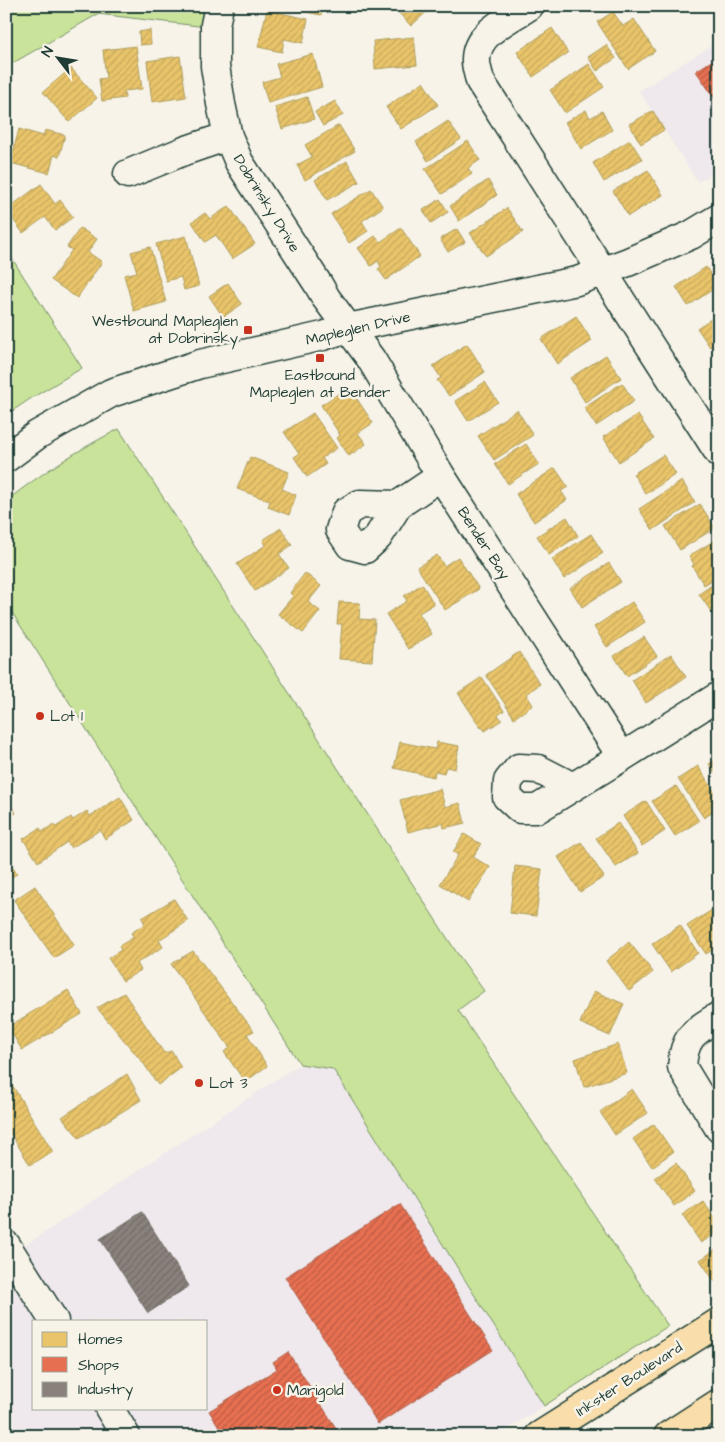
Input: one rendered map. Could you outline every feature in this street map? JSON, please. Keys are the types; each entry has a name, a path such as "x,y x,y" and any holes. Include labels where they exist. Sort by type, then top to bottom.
{"main road":[{"name":"Inkster Boulevard","path":"539,1436 719,1322"},
{"path":"668,1436 719,1403"}],"street":[{"name":"Dobrinsky Drive","path":"219,6 215,25 215,66 228,136 240,162 326,298 348,328"},
{"path":"529,6 488,33 478,47 476,62 480,81 719,453"},
{"path":"128,174 228,136"},
{"name":"Mapleglen Drive","path":"6,458 37,436 112,393 200,364 323,336 348,328 577,281 691,235 719,218"},
{"name":"Bender Bay","path":"348,328 371,360 441,476 622,757"},
{"path":"398,505 441,476"},
{"path":"573,787 719,696"},
{"path":"719,1016 696,1030 687,1042 682,1067 719,1128"},
{"path":"6,1245 53,1320"},
{"path":"109,1410 126,1436"}],"shaded area":[{"path":"719,41 719,169 698,182 639,91"},
{"path":"300,1064 333,1069 544,1406 496,1436 6,1436 6,1258"}],"green space":[{"path":"6,6 219,6 215,28 98,14 6,67"},
{"path":"6,249 82,368 6,415"},
{"path":"119,429 457,953 484,991 458,1010 668,1326 544,1406 333,1069 300,1064 6,603 6,501 61,462"}],"building: Homes":[{"path":"286,6 323,6 321,15 286,8"},
{"path":"404,6 433,6 411,26 398,12"},
{"path":"267,10 308,19 303,43 284,39 282,52 258,47"},
{"path":"613,12 623,26 634,19 655,51 628,69 597,22"},
{"path":"552,28 568,53 533,77 517,52"},
{"path":"150,30 151,44 140,45 139,32"},
{"path":"414,37 417,65 375,69 373,41"},
{"path":"606,45 616,58 597,71 588,57"},
{"path":"136,46 142,89 124,91 125,98 102,101 99,79 106,78 103,50"},
{"path":"313,54 322,87 268,103 262,82 280,77 276,64"},
{"path":"180,56 186,97 152,102 147,61"},
{"path":"589,64 604,87 565,113 550,90"},
{"path":"71,68 97,98 69,122 43,92"},
{"path":"423,82 438,105 401,129 386,107"},
{"path":"307,97 314,119 282,129 275,107"},
{"path":"335,101 343,115 323,126 315,112"},
{"path":"586,110 590,118 602,111 612,130 581,149 565,122"},
{"path":"653,111 664,130 641,144 629,124"},
{"path":"448,121 461,139 428,161 416,142"},
{"path":"339,125 355,151 305,180 297,165 312,157 305,145"},
{"path":"19,129 43,136 45,130 65,135 59,157 54,155 49,173 10,163"},
{"path":"630,140 642,159 604,182 593,163"},
{"path":"468,141 480,160 468,168 472,174 442,194 425,169"},
{"path":"347,161 359,182 327,200 315,180"},
{"path":"648,170 663,195 628,216 613,191"},
{"path":"488,180 497,195 459,221 450,206"},
{"path":"41,184 55,204 60,200 73,217 55,230 45,217 23,233 6,210"},
{"path":"371,189 383,207 362,221 368,231 349,243 331,214"},
{"path":"440,199 448,212 431,223 423,210"},
{"path":"229,206 255,244 232,259 216,235 205,242 192,222 205,213 210,219"},
{"path":"507,208 523,232 486,256 470,233"},
{"path":"80,228 97,239 88,252 102,262 77,298 51,280 72,250 67,247"},
{"path":"401,228 420,256 386,280 378,269 381,267 378,261 371,266 358,248 375,236 380,242"},
{"path":"457,229 465,242 448,252 440,239"},
{"path":"186,236 199,286 184,290 181,277 166,281 156,244"},
{"path":"150,247 166,302 134,311 124,275 137,272 131,252"},
{"path":"706,267 718,286 688,306 676,287"},
{"path":"228,283 242,304 223,317 209,296"},
{"path":"719,314 719,341 710,347 697,328"},
{"path":"576,316 592,341 557,364 541,339"},
{"path":"467,344 485,372 449,396 437,380 441,378 433,366"},
{"path":"606,355 621,378 585,402 570,378"},
{"path":"485,382 498,402 468,421 455,401"},
{"path":"622,383 634,401 596,426 584,408"},
{"path":"349,387 373,423 358,433 366,444 349,456 337,438 340,435 321,405"},
{"path":"517,410 533,435 494,460 478,436"},
{"path":"313,413 337,448 322,458 326,464 307,477 294,457 299,454 284,432"},
{"path":"638,415 654,439 619,462 603,437"},
{"path":"526,444 539,464 508,484 495,464"},
{"path":"663,455 676,474 646,494 633,474"},
{"path":"250,457 289,472 282,489 296,495 289,515 268,507 270,501 237,489"},
{"path":"555,468 568,487 561,491 567,500 534,522 516,494"},
{"path":"682,481 695,502 653,530 639,509"},
{"path":"700,504 715,528 680,550 665,526"},
{"path":"567,517 578,536 549,555 537,536"},
{"path":"281,528 292,545 279,554 289,568 255,591 237,564 266,545 263,540"},
{"path":"591,534 603,553 564,579 552,559"},
{"path":"717,539 719,541 719,576 704,585 692,566 694,564 689,556"},
{"path":"437,555 444,566 458,557 479,589 445,610 417,567"},
{"path":"609,563 621,582 582,607 570,588"},
{"path":"305,573 321,586 308,602 320,611 303,633 278,614 293,596 290,593"},
{"path":"719,580 719,609 712,613 699,594"},
{"path":"422,584 434,604 419,613 432,634 408,649 386,614 407,601 404,596"},
{"path":"339,602 360,603 359,619 375,620 372,661 339,659 342,624 337,624"},
{"path":"632,602 645,622 607,647 594,627"},
{"path":"644,637 657,656 627,676 614,656"},
{"path":"519,652 540,684 526,694 533,705 514,718 486,675"},
{"path":"671,654 686,677 646,703 632,680"},
{"path":"482,677 504,711 498,715 502,720 485,731 481,728 458,693"},
{"path":"400,742 435,749 437,742 459,746 455,769 446,767 444,773 435,771 434,777 394,768"},
{"path":"719,758 719,779 709,764"},
{"path":"698,766 719,799 719,808 704,818 678,779"},
{"path":"676,786 699,821 675,836 652,801"},
{"path":"440,789 445,807 460,803 465,823 444,828 443,823 408,832 400,800"},
{"path":"6,797 16,813 6,819"},
{"path":"120,797 134,820 105,839 100,830 71,848 67,842 38,862 23,839 40,828 42,832 54,824 56,827 71,817 73,820 87,811 90,816"},
{"path":"646,801 665,831 642,846 623,816"},
{"path":"618,823 638,853 616,867 596,838"},
{"path":"464,834 481,844 473,857 490,867 468,902 440,884 458,855 453,852"},
{"path":"581,842 604,877 580,892 558,857"},
{"path":"6,857 17,874 6,880"},
{"path":"515,866 542,869 536,916 510,913"},
{"path":"35,886 74,945 54,958 14,900"},
{"path":"174,899 188,921 159,940 163,947 137,963 141,970 123,981 108,958 121,950 119,946 134,937 131,933 145,924 142,918"},
{"path":"715,908 719,913 719,946 706,954 687,926"},
{"path":"680,925 698,953 671,972 652,944"},
{"path":"629,942 653,972 629,991 606,961"},
{"path":"193,951 254,1031 247,1034 267,1066 245,1082 224,1052 230,1048 171,964"},
{"path":"68,990 82,1014 22,1050 8,1027"},
{"path":"594,991 624,1004 610,1036 580,1023"},
{"path":"124,993 164,1053 172,1051 181,1068 158,1085 144,1064 97,1008"},
{"path":"618,1044 627,1073 584,1087 575,1059"},
{"path":"127,1074 141,1100 79,1138 62,1117"},
{"path":"6,1075 53,1152 30,1165 6,1126"},
{"path":"632,1089 648,1113 615,1135 600,1112"},
{"path":"654,1124 673,1152 652,1167 633,1139"},
{"path":"676,1163 695,1191 674,1206 655,1178"},
{"path":"703,1201 719,1224 719,1231 701,1243 682,1215"},
{"path":"719,1247 719,1279 715,1282 700,1260"}],"building: Shops":[{"path":"719,56 719,105 696,71"},
{"path":"400,1204 493,1350 378,1424 285,1277"},
{"name":"Marigold","path":"288,1352 341,1436 225,1436 209,1411 277,1369 273,1362"}],"building: Industry":[{"path":"142,1212 189,1286 148,1313 100,1239"}],"place":[{"name":"Westbound Mapleglen at Dobrinsky","path":"248,330"},
{"name":"Eastbound Mapleglen at Bender","path":"320,358"},
{"name":"Lot 1","path":"40,716"},
{"name":"Lot 3","path":"199,1083"},
{"name":"Marigold","path":"277,1390"}]}
